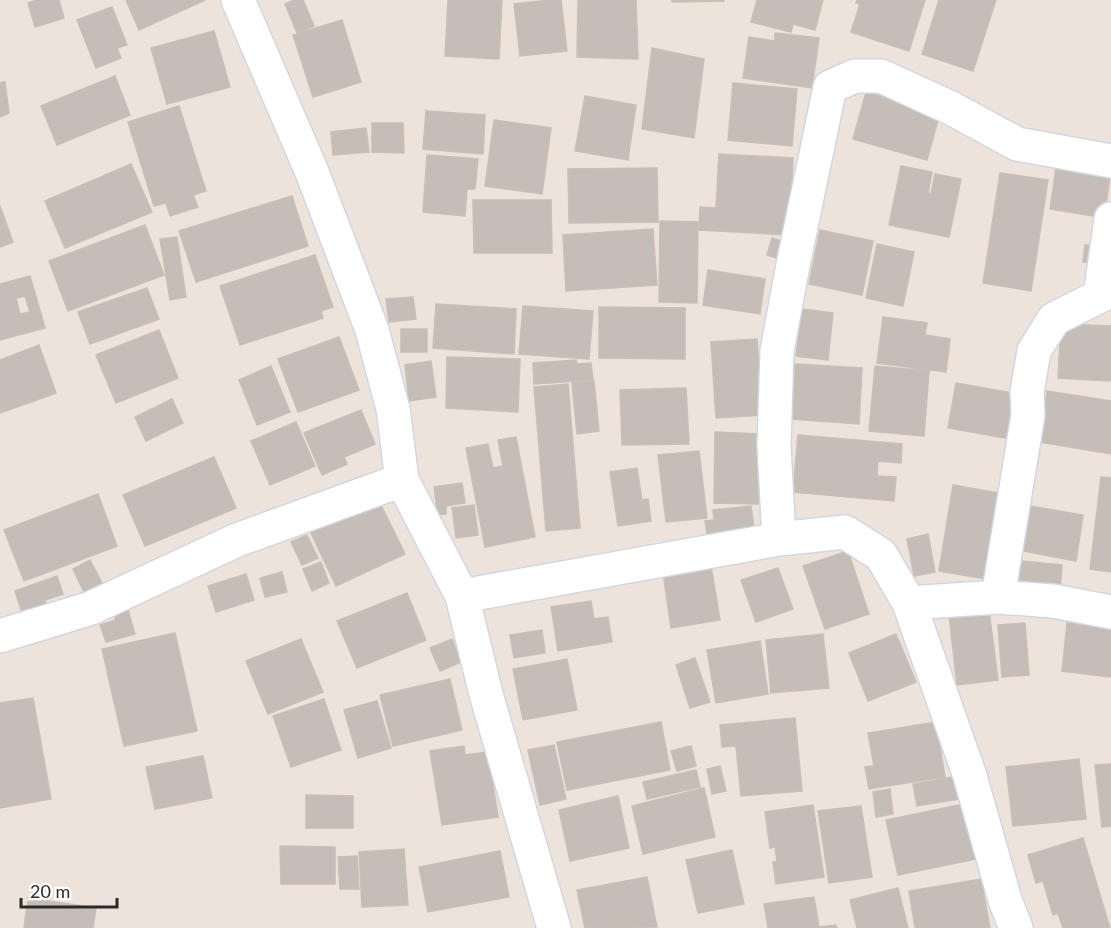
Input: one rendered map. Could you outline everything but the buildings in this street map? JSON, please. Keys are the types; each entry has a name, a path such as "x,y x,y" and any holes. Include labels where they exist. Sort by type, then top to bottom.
{"street":[{"path":"238,0 312,172 372,330 393,409 402,480 462,596 486,694 555,928"},
{"path":"779,539 774,446 777,351 830,87 855,76 881,76 951,108 1017,144 1111,161"},
{"path":"998,597 1028,416 1027,392 1034,351 1054,319 1100,296 1111,219"},
{"path":"0,635 91,608 237,540 402,480"},
{"path":"462,596 779,539 845,532 881,555 909,603 970,776 1005,900 1016,928"},
{"path":"909,603 998,597 1053,601 1111,612"}]}
